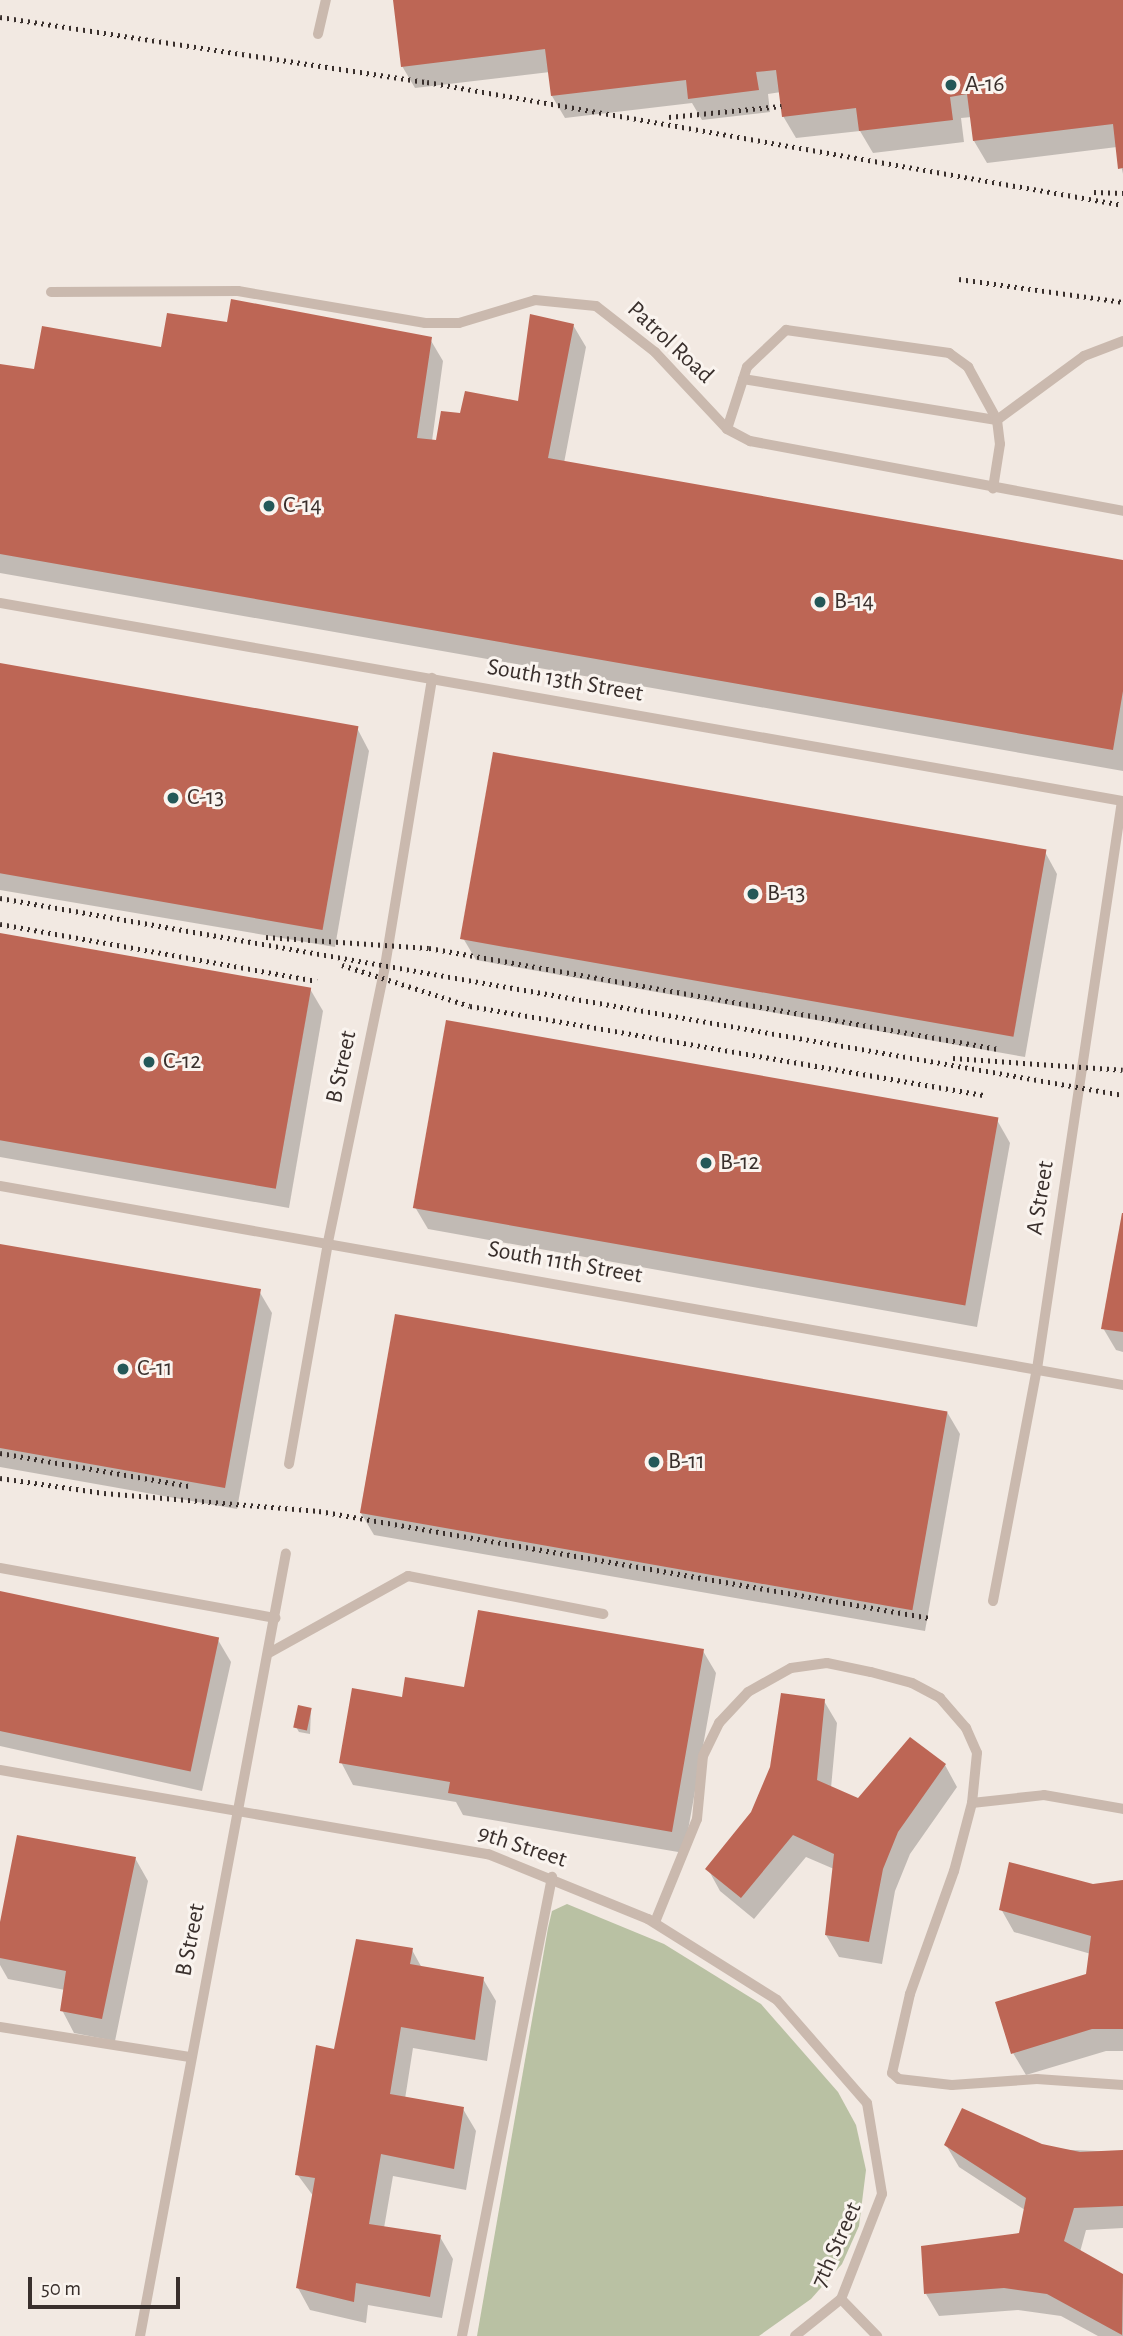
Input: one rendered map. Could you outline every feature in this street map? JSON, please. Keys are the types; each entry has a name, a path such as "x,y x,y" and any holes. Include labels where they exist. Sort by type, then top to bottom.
{"lane":[{"path":"318,34 326,0"},
{"name":"Patrol Road","path":"51,292 238,291 425,323 459,323 536,300 596,306 655,352 727,429 750,441 1123,511"},
{"path":"727,429 743,379 760,351 786,330 949,353 968,367 997,420 1000,444 993,488"},
{"path":"743,379 997,420 1084,356 1123,341"},
{"name":"South 13th Street","path":"0,603 1122,801"},
{"name":"B Street","path":"289,1464 328,1242 385,966 432,678"},
{"name":"A Street","path":"993,1601 1037,1369 1122,801"},
{"name":"South 11th Street","path":"0,1186 1123,1385"},
{"name":"B Street","path":"140,2336 286,1553"},
{"path":"0,1568 275,1618"},
{"path":"269,1653 408,1576 603,1614"},
{"path":"655,1922 697,1819 703,1756 719,1723 748,1692 791,1668 827,1663 912,1684 940,1698 967,1728 977,1753 972,1803 954,1871 910,1994 891,2073 899,2079 952,2085 1037,2079 1123,2085"},
{"name":"9th Street","path":"0,1770 237,1813 488,1854 552,1877 655,1922 777,2000 867,2103 882,2194"},
{"path":"972,1803 1044,1795 1123,1810"},
{"path":"462,2336 552,1877"},
{"path":"0,2027 190,2057"},
{"name":"7th Street","path":"795,2336 841,2299 882,2194"},
{"path":"841,2299 877,2336"}],"green space":[{"path":"567,1904 664,1944 761,2004 838,2092 856,2125 866,2170 859,2226 842,2264 811,2299 759,2336 477,2336 548,1928 552,1911"}],"building":[{"name":"A-16","path":"393,0 1123,0 1123,168 1118,169 1113,124 973,141 967,94 950,97 953,120 859,131 856,108 782,117 776,70 756,72 759,90 688,99 686,80 551,96 545,49 401,67"},
{"path":"231,299 432,337 417,438 436,440 441,411 460,413 465,391 518,401 530,314 574,324 548,458 1123,560 1123,691 1113,750 0,554 0,364 34,369 42,326 161,347 167,313 227,322"},
{"name":"C-13","path":"0,663 358,726 323,930 0,873"},
{"name":"B-13","path":"493,752 1046,850 1013,1037 460,939"},
{"name":"C-12","path":"0,933 311,988 276,1189 0,1140"},
{"name":"B-12","path":"446,1020 998,1117 965,1306 413,1208"},
{"path":"1123,1213 1123,1332 1101,1329"},
{"name":"C-11","path":"0,1244 261,1289 225,1488 0,1448"},
{"name":"B-11","path":"395,1314 947,1411 912,1610 360,1513"},
{"path":"0,1591 219,1638 191,1772 0,1731"},
{"path":"478,1610 704,1649 672,1832 448,1793 450,1782 339,1763 352,1688 402,1697 405,1677 464,1687"},
{"path":"781,1693 825,1699 817,1780 858,1798 910,1737 946,1764 898,1832 883,1869 869,1942 825,1935 834,1854 793,1835 741,1898 705,1869 751,1812 770,1767"},
{"path":"298,1705 312,1708 307,1730 293,1727"},
{"path":"17,1835 136,1857 102,2019 60,2011 66,1971 0,1958 0,1922"},
{"path":"1009,1862 1093,1884 1123,1880 1123,2029 1092,2029 1011,2054 995,2002 1086,1974 1091,1936 999,1910"},
{"path":"356,1939 413,1948 410,1964 484,1977 475,2040 401,2027 390,2094 464,2107 454,2169 381,2154 369,2224 441,2235 430,2297 356,2283 354,2302 296,2288 315,2178 295,2175 316,2045 334,2049"},
{"path":"962,2108 1042,2144 1080,2152 1123,2150 1123,2206 1074,2208 1064,2241 1123,2274 1122,2335 1047,2294 1004,2288 924,2294 921,2246 1019,2233 1026,2198 944,2145"}],"railway":[{"path":"0,17 427,82 1123,205"},
{"path":"669,117 781,106"},
{"path":"1094,192 1123,193"},
{"path":"959,279 1123,302"},
{"path":"0,898 1123,1095"},
{"path":"0,924 317,981"},
{"path":"266,937 429,948 998,1049"},
{"path":"342,965 470,1006 983,1095"},
{"path":"953,1058 1123,1070"},
{"path":"0,1453 189,1486"},
{"path":"0,1478 104,1493 319,1511 930,1618"}],"place":[{"name":"A-16","path":"951,85"},
{"name":"C-14","path":"269,506"},
{"name":"B-14","path":"820,602"},
{"name":"C-13","path":"173,798"},
{"name":"B-13","path":"753,894"},
{"name":"C-12","path":"149,1062"},
{"name":"B-12","path":"706,1163"},
{"name":"C-11","path":"123,1369"},
{"name":"B-11","path":"654,1462"}]}
